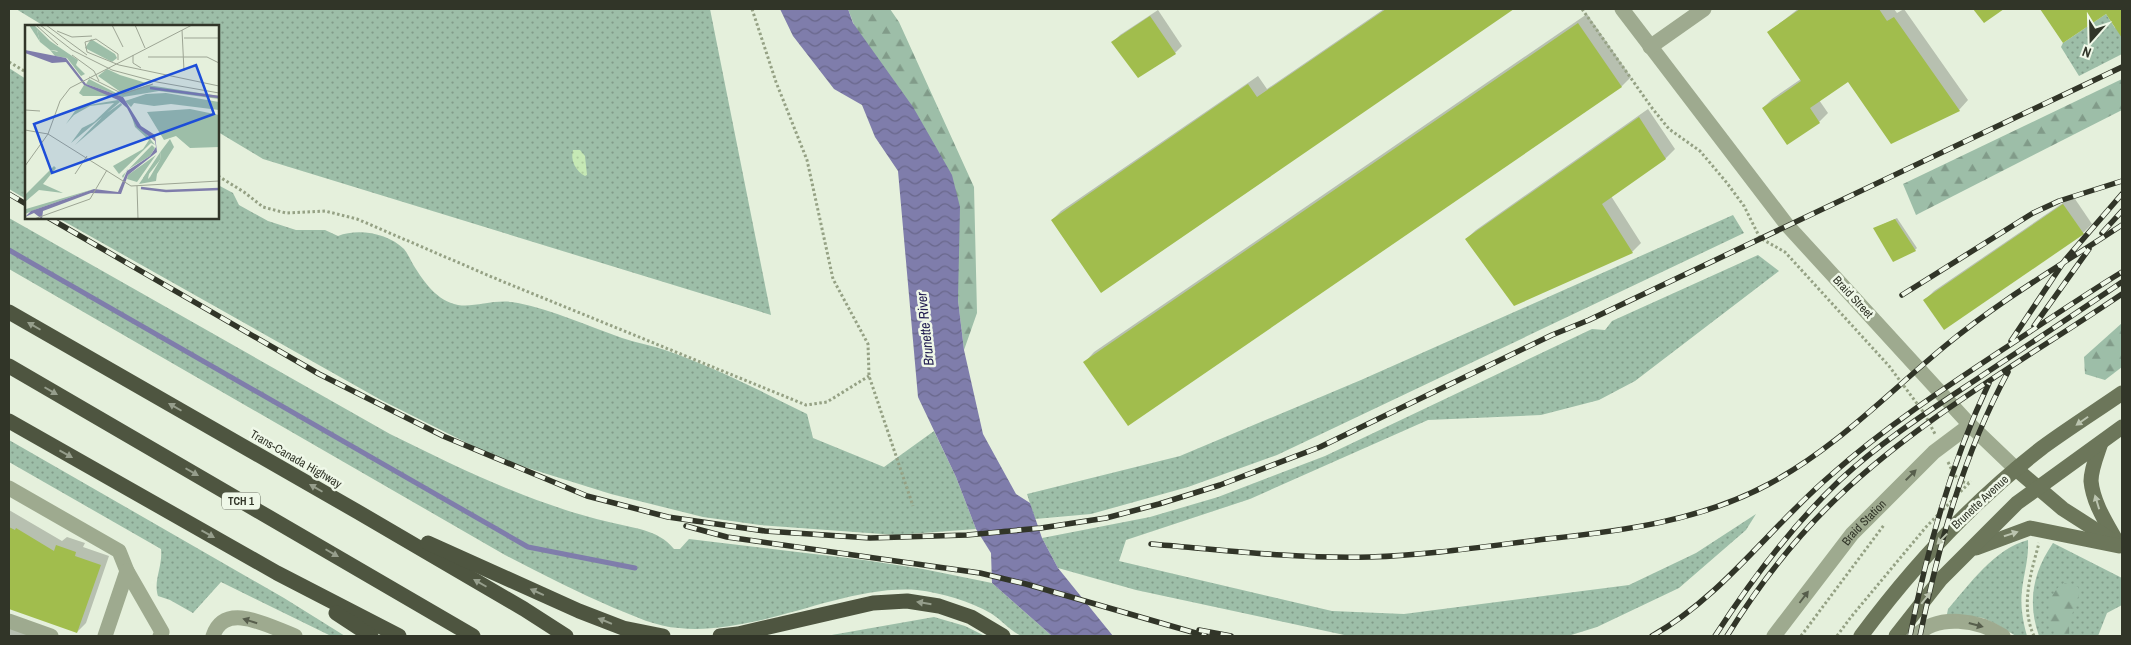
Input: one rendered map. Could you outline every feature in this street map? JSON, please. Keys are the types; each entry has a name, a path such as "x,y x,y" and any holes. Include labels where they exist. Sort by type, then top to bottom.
{"highway":[{"name":"Trans-Canada Highway","path":"9,312 358,512 524,609 566,636"},
{"name":"TCH 1","path":"9,366 473,636"},
{"path":"9,421 276,573 399,636"},
{"path":"358,512 579,611 623,628 663,636"},
{"path":"276,573 371,636"},
{"path":"720,636 738,634 873,603 907,601 939,606 971,617 1003,636"}],"main road":[{"name":"Brunette Avenue","path":"1861,636 1920,562 2016,469 2045,446 2122,393"},
{"path":"1896,636 1940,580 2017,503 2122,427"},
{"path":"2100,443 2091,481 2098,508 2121,546"},
{"name":"Braid Street","path":"2016,469 2063,508 2121,546"},
{"path":"1966,552 2030,528 2121,546"}],"street":[{"name":"Braid Street","path":"1622,9 1787,225 1970,424 2016,469"},
{"path":"1650,47 1704,9"},
{"name":"Braid Station","path":"1774,636 1852,534 1934,452 1970,424"},
{"path":"9,488 119,551 127,571 161,634"},
{"path":"105,636 127,571"},
{"path":"213,636 216,626 224,620 233,617 246,619 295,636"},
{"path":"9,621 52,636"},
{"path":"1916,636 1923,629 1952,621 1973,623 1993,630 2003,636"}],"path":[{"path":"752,9 776,82 807,160 832,278 868,344 869,376 913,506"},
{"path":"1582,9 1669,129 1700,152 1727,183 1744,206 1760,238 1785,252 1889,366 1930,423 1936,435 1934,437"},
{"path":"9,62 25,71"},
{"path":"219,177 244,192 263,207 286,213 326,211 357,219 499,280 806,405 826,402 869,376"},
{"path":"1838,636 1851,617 1926,527 1970,482 1961,482 1957,479 1948,462"},
{"path":"1801,636 1888,518"},
{"path":"2034,636 2027,610 2027,592 2041,538"}],"green space":[{"path":"16,9 710,9 771,315 263,159 219,133 219,25 42,25"},
{"path":"848,9 890,9 899,22 974,187 977,313 964,350 958,300"},
{"path":"2106,14 2115,28 2122,24 2122,54 2079,76 2061,47 2063,43"},
{"path":"9,68 25,78 25,198 9,189"},
{"path":"2122,79 2122,110 1916,215 1903,184"},
{"path":"219,186 233,193 239,205 268,221 296,230 325,230 338,236 363,232 390,239 404,249 432,290 450,303 465,306 494,302 518,303 557,314 627,340 665,350 737,380 807,414 813,438 884,467 934,431 956,477 976,529 896,535 760,525 703,517 611,494 515,464 473,446 381,400 60,219 219,219"},
{"path":"1733,215 1744,233 1277,455 1188,487 1091,514 1035,519 1027,494 1180,456 1361,380"},
{"path":"9,218 390,434 497,484 552,506 644,530 668,542 674,549 680,549 689,539 864,560 923,569 992,583 1052,636 1022,636 992,614 975,605 946,595 917,590 897,590 857,595 757,621 728,626 689,629 654,623 600,602 505,555 9,269"},
{"path":"1758,255 1779,271 1635,381 1599,400 1541,415 1428,420 1250,499 1126,540 1119,561 1332,611 1404,614 1629,585 1696,553 1756,514 1746,530 1679,588 1597,627 1568,636 1349,636 1136,590 1058,568 1042,538 1150,517 1218,497 1325,456 1592,329 1605,330 1612,321"},
{"path":"2122,323 2122,367 2105,380 2085,374 2084,357"},
{"path":"9,440 284,598 345,636 331,636 221,582 193,613 170,600 158,596 157,585 161,549 9,462"},
{"path":"2028,540 2021,602 2027,636 2016,636 1983,618 1947,614 1948,609 1984,568 2004,551"},
{"path":"2053,543 2122,578 2122,605 2107,613 2098,636 2039,636 2033,611 2034,588 2041,565"},
{"path":"2064,583 2078,587 2078,596 2069,622 2069,636 2058,636 2050,623 2049,608 2053,594"},
{"path":"934,617 965,626 985,636 826,636"}],"sand":[{"path":"573,150 580,150 585,156 587,175 582,174 574,165 572,158"}],"water":[{"name":"Brunette River","path":"780,9 848,9 853,23 913,107 952,175 960,207 958,300 964,350 983,434 1016,494 1030,503 1042,538 1058,568 1113,636 1052,636 992,583 991,553 976,529 956,477 918,397 898,171 875,137 862,105 834,89 793,36"}],"building":[{"path":"1386,9 1514,9 1101,293 1051,220 1248,84 1257,97"},
{"path":"1800,9 1879,9 1887,21 1894,17 1960,111 1891,144 1848,82 1810,108 1820,123 1787,145 1762,108 1801,81 1767,32"},
{"path":"1973,9 2004,9 1984,23"},
{"path":"2040,9 2122,9 2122,38 2106,14 2063,43"},
{"path":"1150,16 1176,54 1138,78 1111,42"},
{"path":"1578,23 1622,87 1128,426 1083,362"},
{"path":"1639,117 1666,159 1602,204 1633,253 1514,306 1465,239"},
{"path":"2063,204 2084,234 1944,330 1923,300"},
{"path":"1895,219 1916,251 1893,262 1873,228"},
{"path":"9,527 15,530 16,528 54,551 56,545 76,552 75,556 101,565 77,633 9,609"}],"waterway":[{"path":"9,250 528,547 635,568"}],"railway":[{"path":"51,219 319,374 443,436 587,496 668,517 765,531 870,538 967,535 1041,528 1106,518 1220,485 1320,447 1552,335 1589,320 2122,67"},
{"path":"1902,295 2033,213 2059,201 2122,181"},
{"path":"9,194 25,203"},
{"path":"2011,341 2065,260 2122,194"},
{"path":"2102,233 2122,211"},
{"path":"1151,544 1288,555 1392,556 1458,550 1632,528 1688,516 1716,507 1743,497 1769,484 1817,454 1860,420 1966,329 2122,225"},
{"path":"2034,326 2089,249"},
{"path":"1652,636 1678,620 1701,601 1745,560 1808,495 1872,441 1958,379 2122,272"},
{"path":"1715,636 1743,594 1789,535 1822,498 1856,465 1926,413 2122,282"},
{"path":"1727,636 1751,599 1792,546 1822,513 1870,468 1975,390 2122,294"},
{"path":"1920,636 1935,568 1954,501 1978,435 2008,372"},
{"path":"1910,636 1932,539 1963,444 1989,383"},
{"path":"686,526 727,537 980,573 1026,584 1206,636"},
{"path":"1199,630 1231,636"}]}
